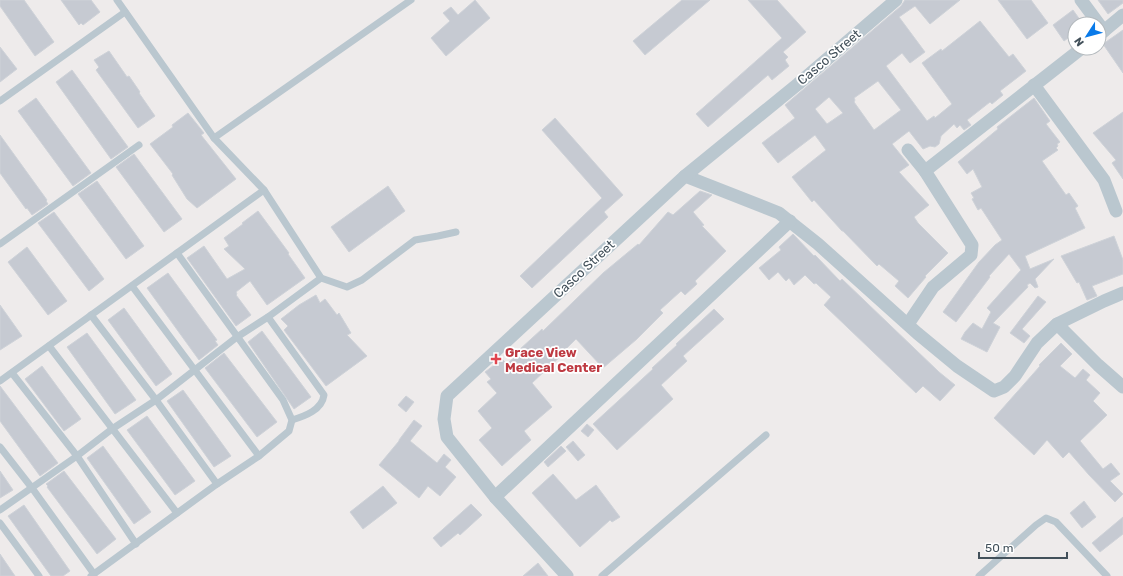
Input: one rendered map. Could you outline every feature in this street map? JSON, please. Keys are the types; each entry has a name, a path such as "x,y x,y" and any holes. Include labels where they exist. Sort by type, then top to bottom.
{"street":[{"name":"Casco Street","path":"567,576 495,497 447,436 444,419 447,396 685,176 798,84 896,0"},
{"path":"1081,0 1091,16"},
{"path":"1107,29 1123,16"},
{"path":"925,171 1072,56"},
{"path":"1034,85 1104,180 1116,211"},
{"path":"908,150 925,171 972,245 971,255 933,287 908,324"},
{"path":"685,176 779,213 818,244 957,366 994,391 1004,387 1015,376 1037,343 1057,324 1123,293"},
{"path":"495,497 790,221"},
{"path":"1057,324 1098,365 1123,387"}],"lane":[{"path":"117,0 214,138 264,190 321,278 347,287 362,280 415,240 456,232"},
{"path":"214,138 411,0"},
{"path":"0,101 125,12"},
{"path":"0,244 139,146"},
{"path":"0,381 264,190"},
{"path":"0,447 32,488 93,575 217,484 258,456 289,431 292,420 284,400 177,254"},
{"path":"0,510 77,456 112,429 156,400 237,337 268,317 321,278"},
{"path":"132,286 258,456"},
{"path":"91,315 156,400 217,484"},
{"path":"268,317 324,395 323,401 319,406 306,415 292,420"},
{"path":"49,346 177,514"},
{"path":"12,373 77,456 136,544"},
{"path":"602,576 766,435"},
{"path":"979,576 1021,538 1046,518 1056,522 1107,576"},
{"path":"0,523 39,576"}],"building":[{"path":"0,0 24,0 54,42 35,56 0,6"},
{"path":"61,0 91,0 100,12 83,25 81,23 79,25"},
{"path":"475,0 490,18 446,56 431,38 450,21 443,13 451,7 458,15"},
{"path":"682,0 710,0 645,55 633,41"},
{"path":"748,0 777,0 806,32 783,52 788,57 785,60 789,66 772,80 768,75 708,127 696,114 782,38"},
{"path":"905,0 960,0 930,24 915,6 899,17 925,52 910,63 902,53 886,66 927,121 934,116 935,118 952,104 922,63 941,49 942,51 980,21 1009,57 1013,54 1026,71 1000,91 1003,95 992,104 990,102 967,120 971,125 964,130 960,125 957,128 954,124 941,136 939,144 935,147 930,146 923,149 909,131 892,144 909,165 899,172 929,205 914,217 918,223 948,253 925,276 926,277 908,298 895,286 899,281 879,264 877,266 814,200 812,202 792,177 826,150 815,135 778,163 762,143 795,118 785,105 901,6","holes":["878,81 901,110 874,130 854,102 854,98","829,97 843,113 827,124 815,109"]},
{"path":"998,0 1031,0 1048,23 1027,39"},
{"path":"1098,0 1123,0 1123,3 1108,14"},
{"path":"1073,10 1077,16 1067,16 1067,39 1064,41 1053,25"},
{"path":"1123,30 1123,73 1107,50 1107,41"},
{"path":"0,47 17,69 0,82"},
{"path":"109,51 127,77 129,76 155,116 138,128 96,70 99,67 94,60"},
{"path":"72,70 128,147 111,159 56,82"},
{"path":"36,98 91,173 73,186 18,111"},
{"path":"1034,98 1050,121 1046,124 1060,142 1057,144 1058,146 1056,148 1058,150 1042,161 1066,195 1069,193 1078,206 1075,208 1085,228 1025,256 1030,269 1054,259 1035,279 1038,287 1035,288 1030,283 1027,285 1028,287 993,323 1000,327 987,352 961,339 973,323 982,329 991,312 987,308 1021,270 1009,254 989,276 990,277 956,322 943,312 979,262 995,245 1002,240 981,208 978,210 972,199 974,198 971,193 982,187 973,169 967,174 958,162 998,129 997,127"},
{"path":"1123,112 1123,179 1112,163 1116,160 1093,133"},
{"path":"188,113 204,133 201,135 236,179 197,208 187,199 172,175 173,174 150,144 173,127 172,125"},
{"path":"555,118 623,195 604,212 608,217 532,288 520,276 602,198 542,130"},
{"path":"0,135 47,200 46,201 48,204 32,215 0,173"},
{"path":"134,154 182,219 164,232 116,167"},
{"path":"97,181 144,246 126,259 78,194"},
{"path":"388,186 405,211 349,252 331,227"},
{"path":"700,191 712,195 693,212 704,225 702,226 726,251 695,281 697,284 685,295 681,291 660,310 663,313 637,339 603,368 576,339 563,352 564,353 532,383 552,407 524,431 531,440 502,466 479,440 492,428 478,411 497,393 487,382 491,379 485,372 502,359 507,364 521,351 519,350 542,329 543,331 603,273 638,244 639,245 668,212 673,215"},
{"path":"258,211 289,253 288,254 305,278 267,305 250,281 236,292 236,295 251,315 236,326 187,258 204,246 227,279 245,269 224,249 229,246 224,238"},
{"path":"54,212 104,279 89,291 38,223"},
{"path":"793,234 840,281 842,279 939,372 955,385 940,401 923,386 916,393 824,305 831,297 805,275 794,285 789,278 786,281 778,272 769,280 759,268 781,250 779,247"},
{"path":"1114,236 1123,260 1123,274 1092,286 1097,296 1087,300 1079,282 1077,283 1061,256"},
{"path":"27,247 67,301 48,315 8,262"},
{"path":"168,273 217,340 215,341 218,345 199,360 147,288"},
{"path":"316,295 320,303 325,299 337,315 339,313 351,333 347,335 367,356 326,386 284,330 288,326 281,319 299,305"},
{"path":"1038,296 1046,302 1022,329 1030,336 1024,343 1010,333"},
{"path":"0,305 22,336 0,350"},
{"path":"124,308 172,374 156,386 108,320"},
{"path":"714,309 724,319 683,356 687,361 661,385 673,399 617,450 593,424 653,369 652,368 677,345 676,344"},
{"path":"262,331 311,397 294,409 248,342"},
{"path":"87,333 136,400 115,414 67,347"},
{"path":"1061,343 1072,354 1060,366 1075,378 1083,369 1090,375 1086,380 1100,393 1093,401 1107,415 1080,441 1103,469 1111,463 1120,474 1110,481 1123,494 1115,502 1069,452 1063,458 1047,440 1034,455 994,418 1040,366 1039,365"},
{"path":"224,353 277,422 257,437 205,368"},
{"path":"42,366 81,419 64,431 25,379"},
{"path":"0,386 58,463 40,476 0,421"},
{"path":"183,390 231,456 214,467 167,401"},
{"path":"406,396 414,402 406,412 398,405"},
{"path":"147,416 195,481 175,495 127,430"},
{"path":"414,420 422,426 410,441 437,463 444,454 451,460 445,467 456,477 440,496 428,486 419,498 379,465"},
{"path":"587,424 594,430 588,437 581,431"},
{"path":"573,441 585,455 578,461 566,447"},
{"path":"103,446 151,512 134,524 87,458"},
{"path":"561,446 566,451 548,467 544,462"},
{"path":"0,471 13,490 0,498"},
{"path":"64,471 116,539 97,554 47,487 48,486 46,484"},
{"path":"553,474 576,500 596,485 620,517 612,522 610,520 580,547 532,493"},
{"path":"383,486 397,503 363,529 350,512"},
{"path":"1084,501 1096,517 1082,528 1070,513"},
{"path":"471,504 482,515 460,535 458,533 441,547 433,538"},
{"path":"24,505 70,571 63,576 51,576 8,516"},
{"path":"1123,517 1123,534 1100,552 1092,543"},
{"path":"0,554 15,576 0,576"},
{"path":"538,563 548,576 523,576"}],"place":[{"name":"Grace View Medical Center","path":"496,359"}]}
